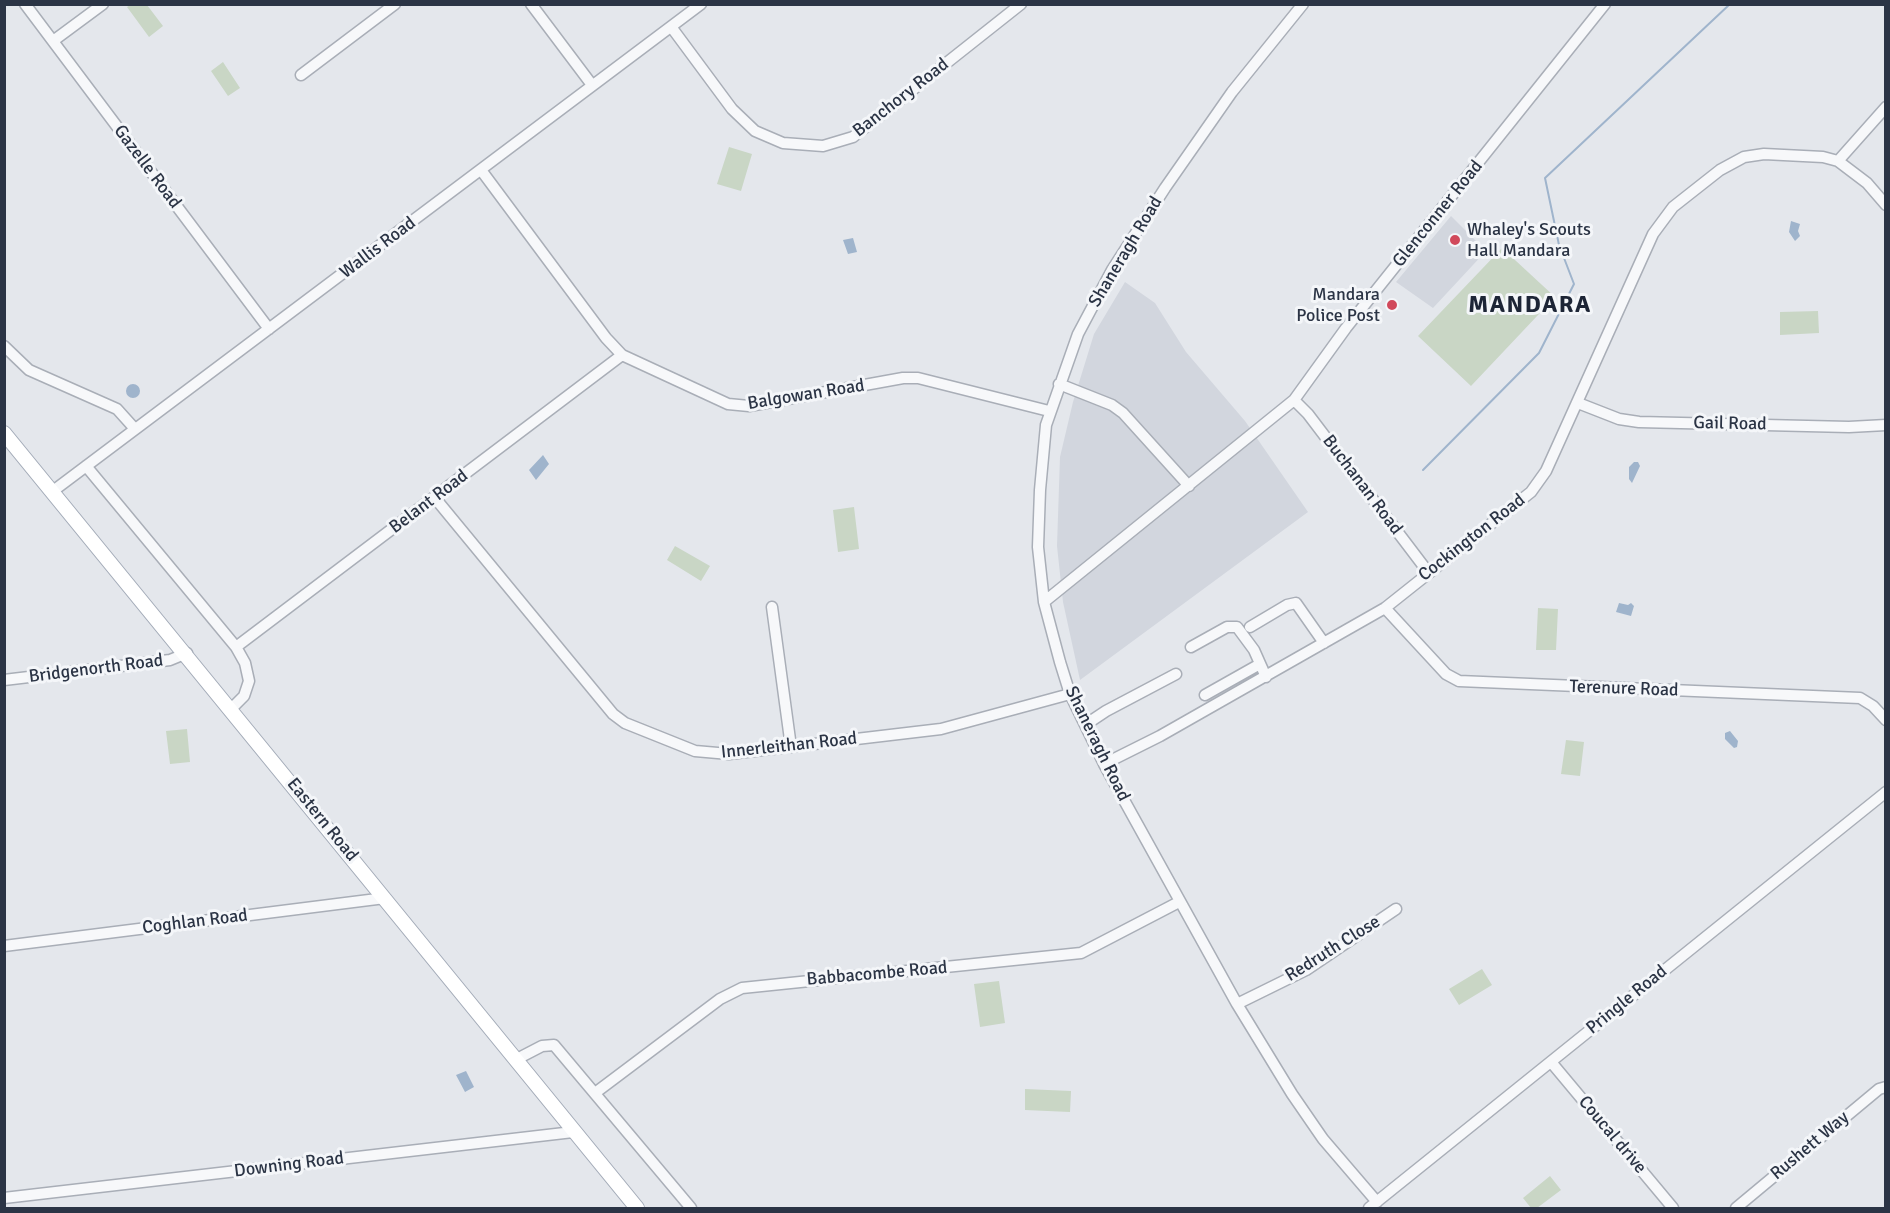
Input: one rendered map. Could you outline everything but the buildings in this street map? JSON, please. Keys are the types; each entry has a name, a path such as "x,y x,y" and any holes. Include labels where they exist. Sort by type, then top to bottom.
{"main road":[{"name":"Eastern Road","path":"5,433 187,653 637,1209"}],"street":[{"name":"Gazelle Road","path":"25,4 269,329"},
{"path":"53,41 103,4"},
{"path":"301,75 395,4"},
{"path":"531,4 592,85"},
{"name":"Wallis Road","path":"53,491 701,4"},
{"name":"Banchory Road","path":"672,28 732,109 755,131 783,143 823,146 853,137 1021,4"},
{"name":"Shaneragh Road","path":"1303,4 1232,92 1141,224 1112,270 1078,334 1049,411 1038,515 1044,602 1070,694 1085,725 1179,902 1237,1004 1311,1121 1373,1205"},
{"name":"Glenconner Road","path":"1044,602 1294,400 1346,328 1605,4"},
{"path":"1886,106 1838,161 1867,183 1886,205"},
{"name":"Cockington Road","path":"1104,764 1160,736 1385,608 1428,572 1491,526 1539,484 1578,403 1653,234 1673,207 1720,170 1744,157 1784,153 1814,155 1838,161"},
{"name":"Balgowan Road","path":"481,170 622,355 728,404 738,406 918,378 1049,411"},
{"path":"4,346 29,370 117,409 135,429"},
{"name":"Belant Road","path":"236,647 622,355"},
{"path":"1059,384 1112,405 1123,413 1189,486"},
{"name":"Buchanan Road","path":"1294,400 1308,414 1428,572"},
{"name":"Gail Road","path":"1578,403 1619,419 1639,422 1849,427 1886,425"},
{"path":"86,466 236,647 246,663 249,681 244,696 231,709"},
{"name":"Innerleithan Road","path":"435,498 605,706 624,723 706,753 790,747 941,729 1070,694"},
{"path":"1250,627 1287,605 1296,603 1324,644"},
{"path":"772,608 790,747"},
{"name":"Terenure Road","path":"1385,608 1446,674 1460,681 1860,698 1873,706 1886,720"},
{"path":"1191,647 1227,627 1237,627 1260,663 1266,677"},
{"name":"Bridgenorth Road","path":"4,680 170,660 187,653"},
{"path":"1205,695 1260,663"},
{"path":"1085,725 1106,711 1176,674"},
{"name":"Pringle Road","path":"1373,1205 1886,792"},
{"name":"Coghlan Road","path":"4,946 385,898"},
{"name":"Babbacombe Road","path":"595,1093 720,999 742,988 1081,953 1179,902"},
{"name":"Redruth Close","path":"1237,1004 1306,970 1396,909"},
{"path":"515,1060 552,1044 691,1209"},
{"name":"Coucal drive","path":"1551,1062 1673,1209"},
{"name":"Rushett Way","path":"1736,1209 1880,1089 1886,1087"},
{"name":"Downing Road","path":"4,1198 573,1132"}],"shaded area":[{"path":"1451,216 1486,251 1433,308 1396,282"},
{"path":"1125,282 1155,303 1186,352 1245,421 1308,512 1080,680 1063,602 1057,546 1060,457 1073,402 1094,334"}],"green space":[{"path":"147,5 163,26 149,37 127,7"},
{"path":"223,62 240,88 228,96 211,71"},
{"path":"729,147 752,154 741,191 717,184"},
{"path":"1502,248 1555,297 1471,386 1418,336"},
{"path":"1818,311 1819,333 1780,335 1780,312"},
{"path":"854,507 859,549 838,552 833,510"},
{"path":"675,546 710,566 701,581 667,560"},
{"path":"1538,608 1558,609 1556,650 1536,650"},
{"path":"187,729 190,762 170,764 166,731"},
{"path":"1566,740 1584,742 1580,776 1561,774"},
{"path":"1482,969 1492,985 1459,1005 1449,989"},
{"path":"999,981 1005,1023 980,1027 974,984"},
{"path":"1025,1089 1071,1091 1070,1112 1025,1110"},
{"path":"1550,1176 1561,1190 1537,1208 1531,1208 1523,1198"}],"water":[{"path":"1791,221 1800,224 1798,231 1800,236 1795,241 1789,232"},
{"path":"853,238 857,252 848,254 843,240"},
{"path":"133,384 138,386 140,391 138,396 133,398 128,396 126,391 128,386"},
{"path":"543,455 549,464 536,480 529,470"},
{"path":"1634,462 1638,462 1640,466 1632,483 1629,479 1629,467"},
{"path":"1619,603 1628,605 1631,603 1634,606 1631,616 1616,612"},
{"path":"1730,731 1738,741 1737,747 1734,748 1725,739 1725,733"},
{"path":"466,1071 474,1087 465,1092 456,1075"}],"waterway":[{"path":"1423,470 1539,353 1574,284 1559,245 1545,178 1730,4"}],"place":[{"name":"Whaley's Scouts Hall Mandara","path":"1455,240"},
{"name":"Mandara Police Post","path":"1392,305"}],"district":[{"name":"MANDARA","path":"1530,306"}]}
